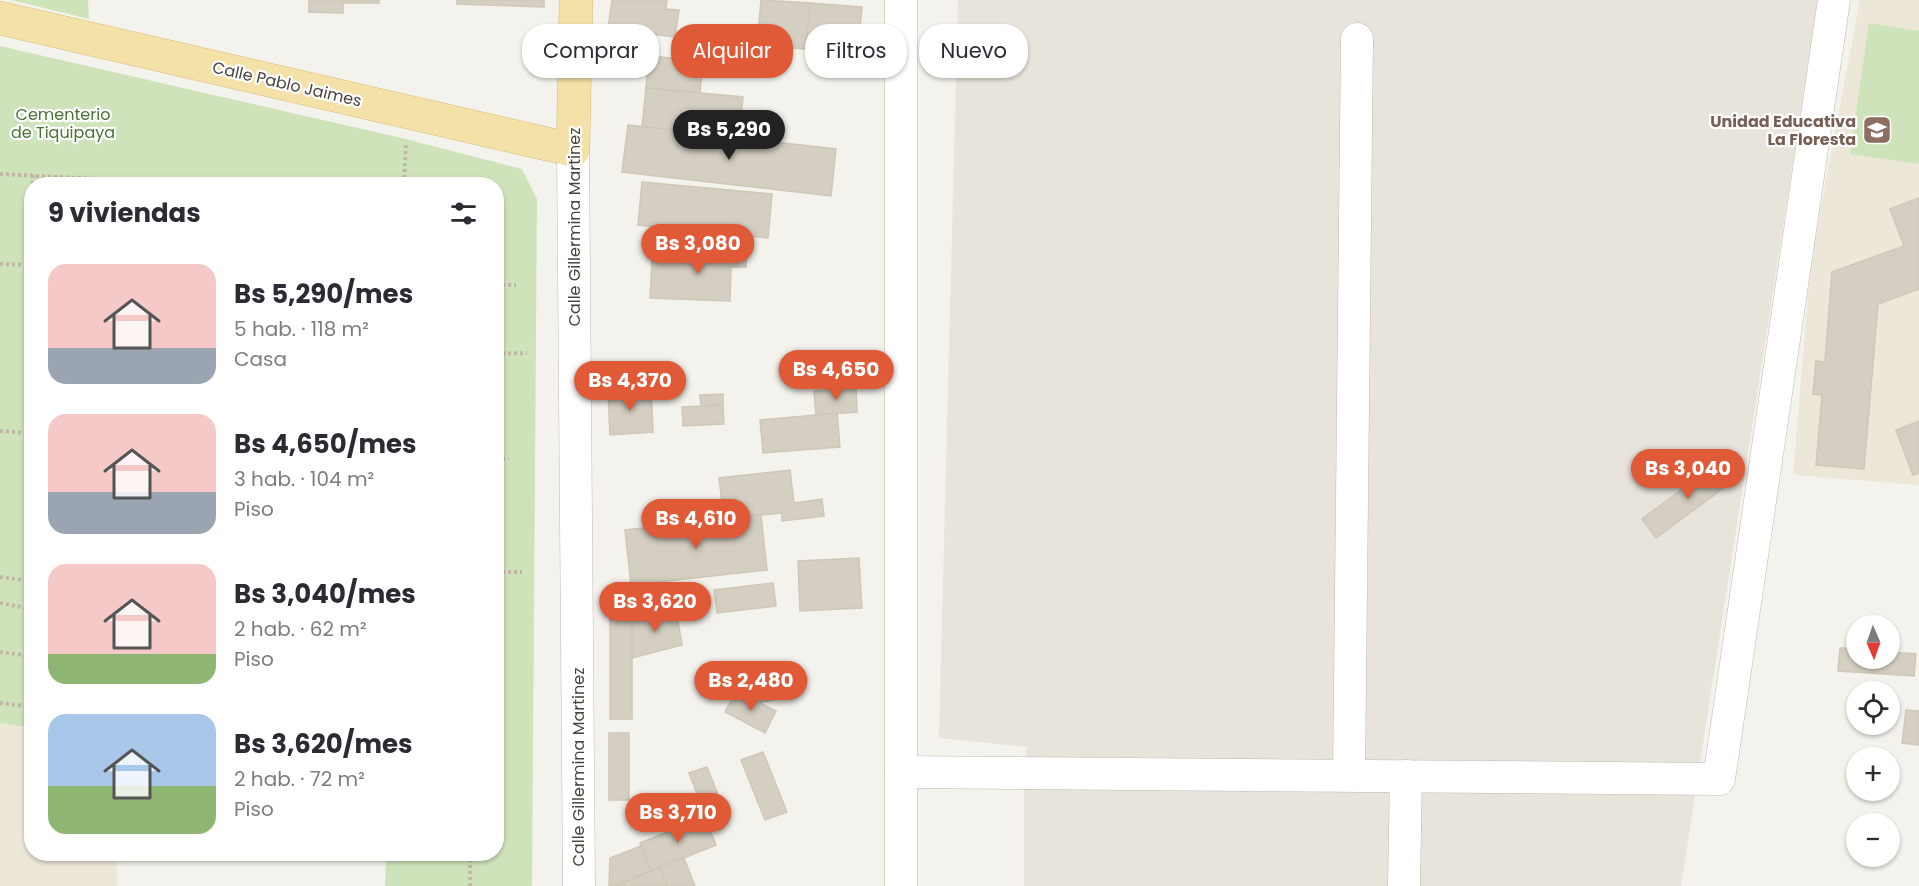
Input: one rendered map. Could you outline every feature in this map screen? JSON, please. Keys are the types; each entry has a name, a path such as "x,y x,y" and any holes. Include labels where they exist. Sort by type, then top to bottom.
{"main road":[{"name":"Calle Gillermina Martinez","path":"573,150 576,0"},
{"name":"Calle Pablo Jaimes","path":"0,18 573,150"}],"street":[{"path":"901,0 901,886"},
{"path":"901,772 1719,778 1834,0"},
{"path":"1349,775 1357,39"},
{"name":"Calle Gillermina Martinez","path":"573,150 579,886"},
{"path":"1404,886 1406,776"}],"path":[{"path":"404,177 406,112"},
{"path":"0,174 64,177"},
{"path":"0,264 24,265"},
{"path":"504,285 516,285"},
{"path":"504,354 527,353"},
{"path":"0,431 24,433"},
{"path":"504,459 509,459"},
{"path":"504,572 522,572"},
{"path":"0,577 24,579"},
{"path":"0,603 24,608"},
{"path":"0,652 24,655"},
{"path":"0,703 24,706"},
{"path":"470,861 470,886"}],"shaded area":[{"path":"958,0 1818,0 1681,886 1024,886 1024,773 1027,747 939,738 956,78 1028,78 1028,24 957,24"},
{"name":"Unidad Educativa La Floresta","path":"1860,0 1919,0 1919,485 1793,475 1811,260"},
{"path":"0,723 24,727 24,861 117,861 117,886 0,886"}],"green space":[{"path":"11,0 88,0 89,19"},
{"path":"1869,23 1919,31 1919,164 1850,154"},
{"name":"Cementerio de Tiquipaya","path":"0,46 406,139 522,169 537,199 532,886 385,886 386,861 504,861 504,177 24,177 24,727 0,723"}],"building":[{"path":"309,0 343,0 343,13 309,12"},
{"path":"343,0 379,0 379,3 343,3"},
{"path":"457,0 544,0 544,7 457,4"},
{"path":"612,0 667,0 666,9 679,10 677,24 671,24 671,37 659,35 659,24 609,24"},
{"path":"761,0 810,3 808,24 805,24 805,49 793,48 793,24 759,24"},
{"path":"810,3 862,7 860,24 808,24"},
{"path":"659,57 671,58 671,78 701,78 700,93 646,88 647,78 659,78"},
{"path":"646,88 743,97 739,135 642,127"},
{"path":"628,125 836,149 831,196 622,172"},
{"path":"642,182 772,194 768,238 638,225"},
{"path":"1919,198 1919,289 1878,304 1864,469 1816,465 1822,395 1813,394 1816,361 1825,362 1832,272 1904,246 1890,209"},
{"path":"710,242 747,244 746,267 731,267 730,301 650,298 652,259 709,261"},
{"path":"651,388 653,432 610,435 608,391"},
{"path":"856,388 857,412 816,415 814,391"},
{"path":"723,394 723,405 701,406 700,395"},
{"path":"723,405 724,424 683,426 682,407"},
{"path":"837,413 840,447 763,453 760,420"},
{"path":"1919,421 1919,473 1913,475 1896,430"},
{"path":"1719,462 1733,481 1656,538 1642,519"},
{"path":"790,470 794,503 822,499 824,516 782,521 782,513 724,519 719,478"},
{"path":"761,515 767,570 631,585 625,530"},
{"path":"859,558 862,608 800,611 798,561"},
{"path":"773,583 776,606 717,613 714,590"},
{"path":"676,609 682,645 632,658 632,616"},
{"path":"632,616 632,719 610,719 610,617"},
{"path":"1840,648 1846,648 1846,669 1900,669 1900,653 1916,654 1914,676 1838,671"},
{"path":"780,677 785,697 760,703 755,682"},
{"path":"736,691 776,711 765,733 725,712"},
{"path":"1906,710 1919,711 1919,745 1902,743"},
{"path":"609,733 629,733 629,800 609,800"},
{"path":"763,752 787,812 765,820 741,760"},
{"path":"707,767 719,797 701,804 689,773"},
{"path":"705,817 716,845 651,871 640,843"},
{"path":"641,846 651,871 615,886 609,886 610,858"},
{"path":"684,858 695,886 667,886 660,867"},
{"path":"660,867 667,886 615,886 651,871"}],"place":[{"name":"Unidad Educativa La Floresta","path":"1877,130"}]}
